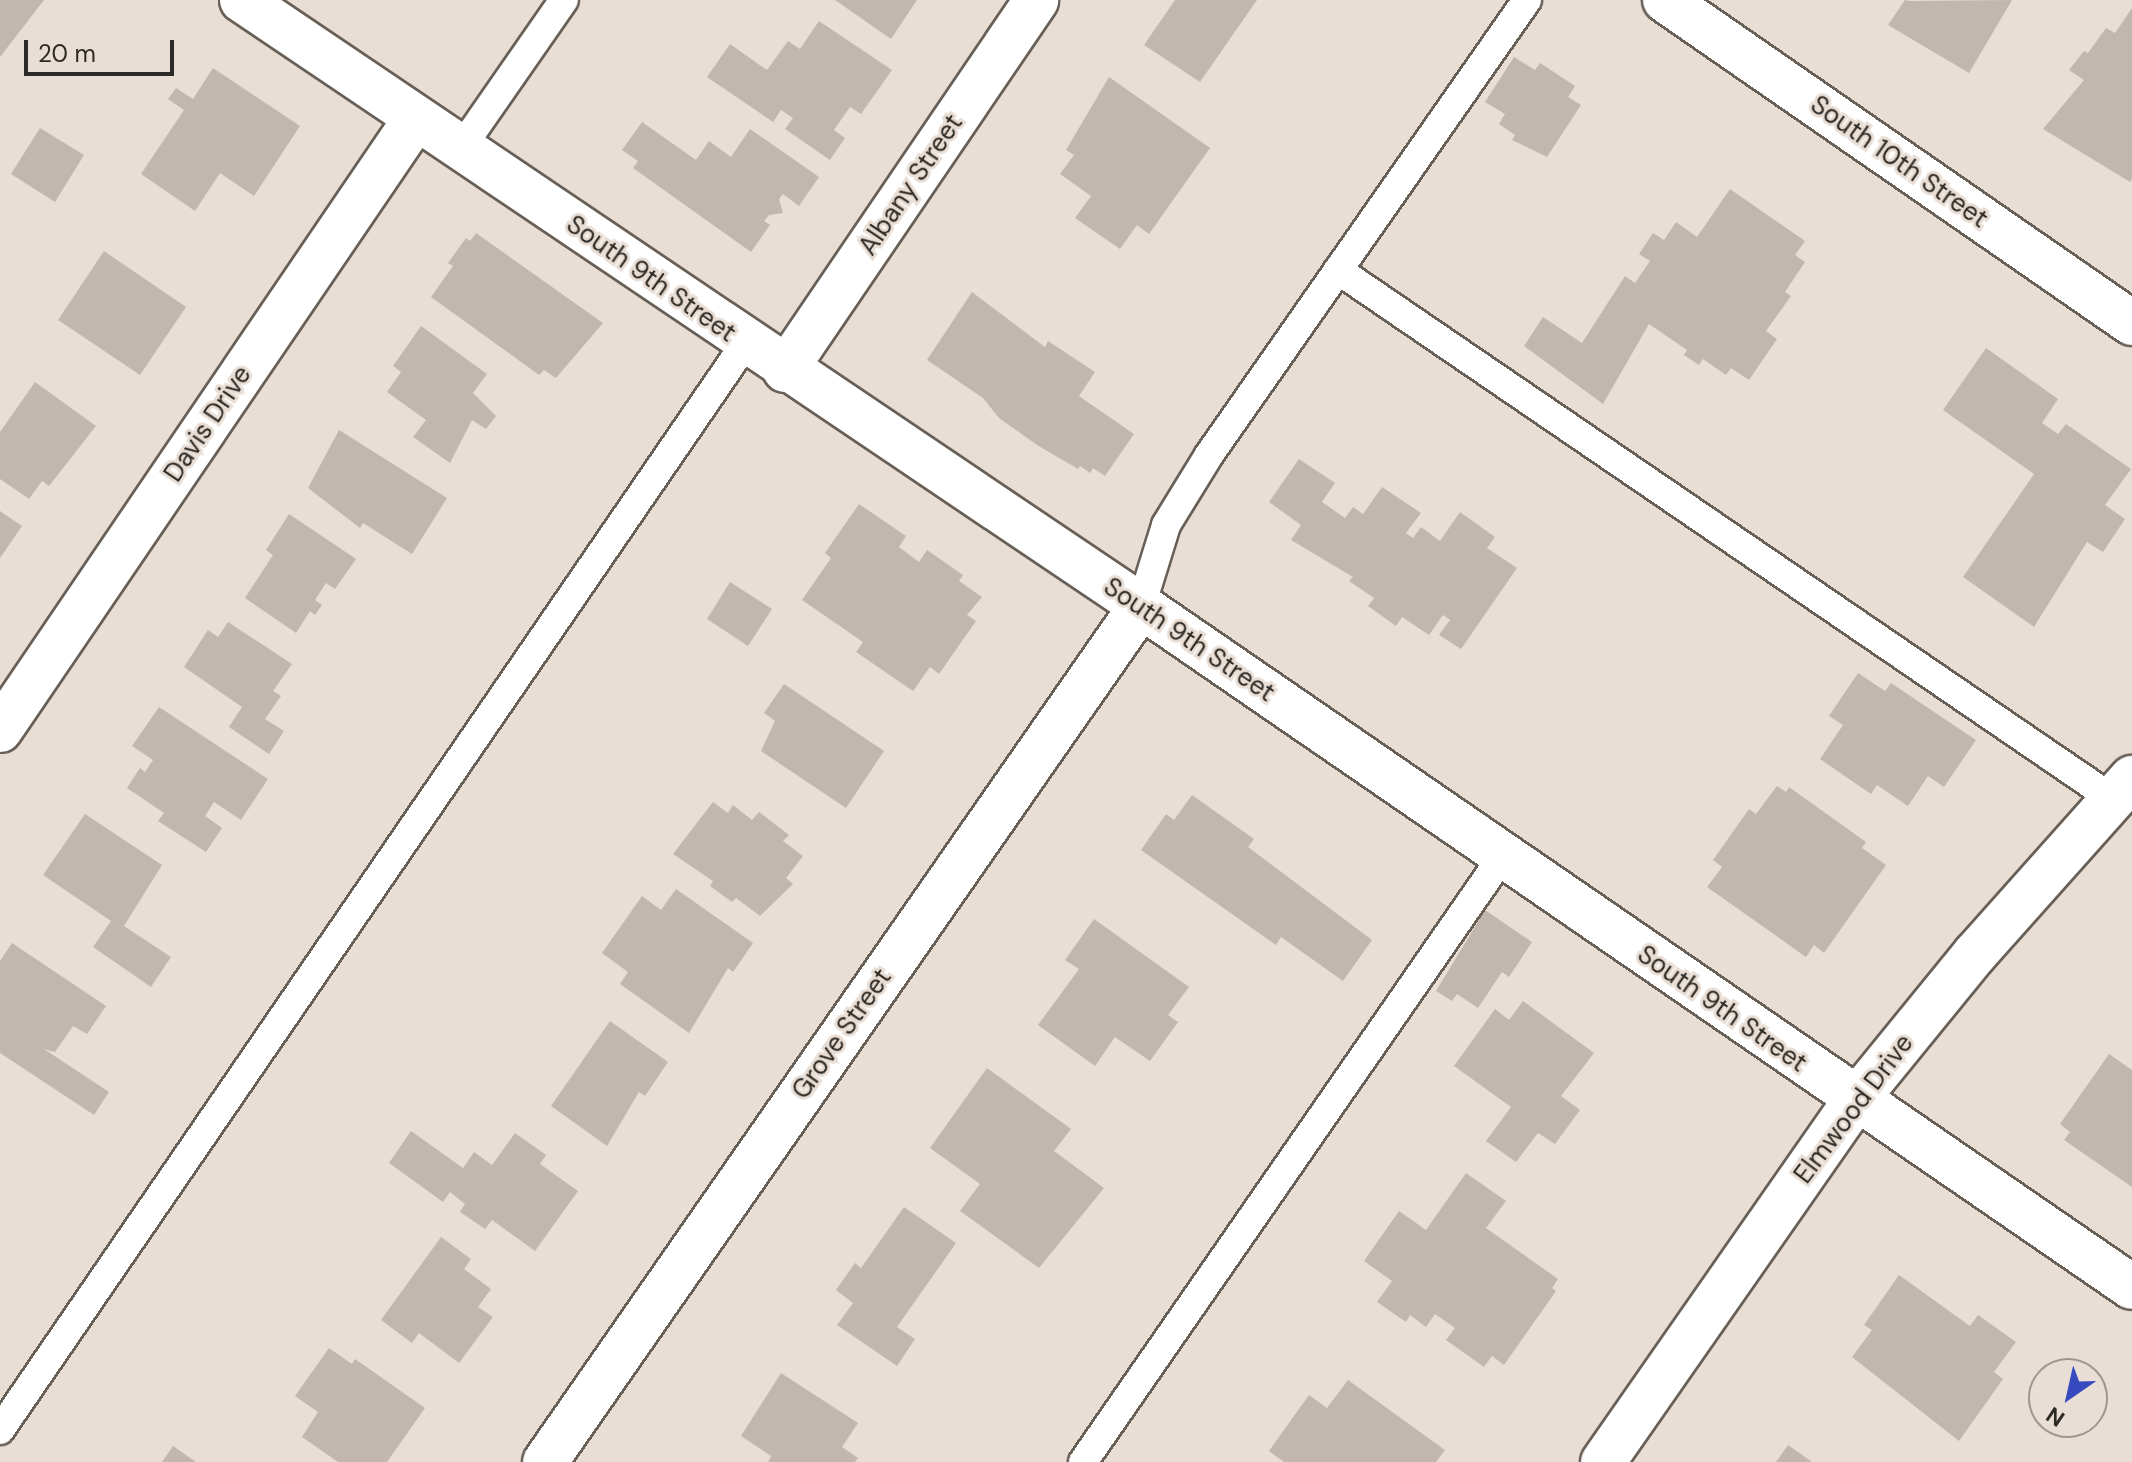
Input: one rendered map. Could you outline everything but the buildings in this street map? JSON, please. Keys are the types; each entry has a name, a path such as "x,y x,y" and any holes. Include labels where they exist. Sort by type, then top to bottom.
{"street":[{"name":"South 9th Street","path":"242,0 745,344 1141,606 1855,1101 2132,1287"},
{"name":"Albany Street","path":"785,370 1036,0"},
{"name":"South 10th Street","path":"1665,0 2132,323"},
{"name":"Davis Drive","path":"0,730 416,118"},
{"name":"Grove Street","path":"545,1462 1141,606"},
{"name":"Elmwood Drive","path":"1603,1462 1855,1101 2123,788"}],"lane":[{"path":"461,148 564,0"},
{"path":"1141,606 1166,525 1338,270 1527,0"},
{"path":"1338,270 2123,788"},
{"path":"0,1430 745,344"},
{"path":"1083,1462 1502,857"}]}
